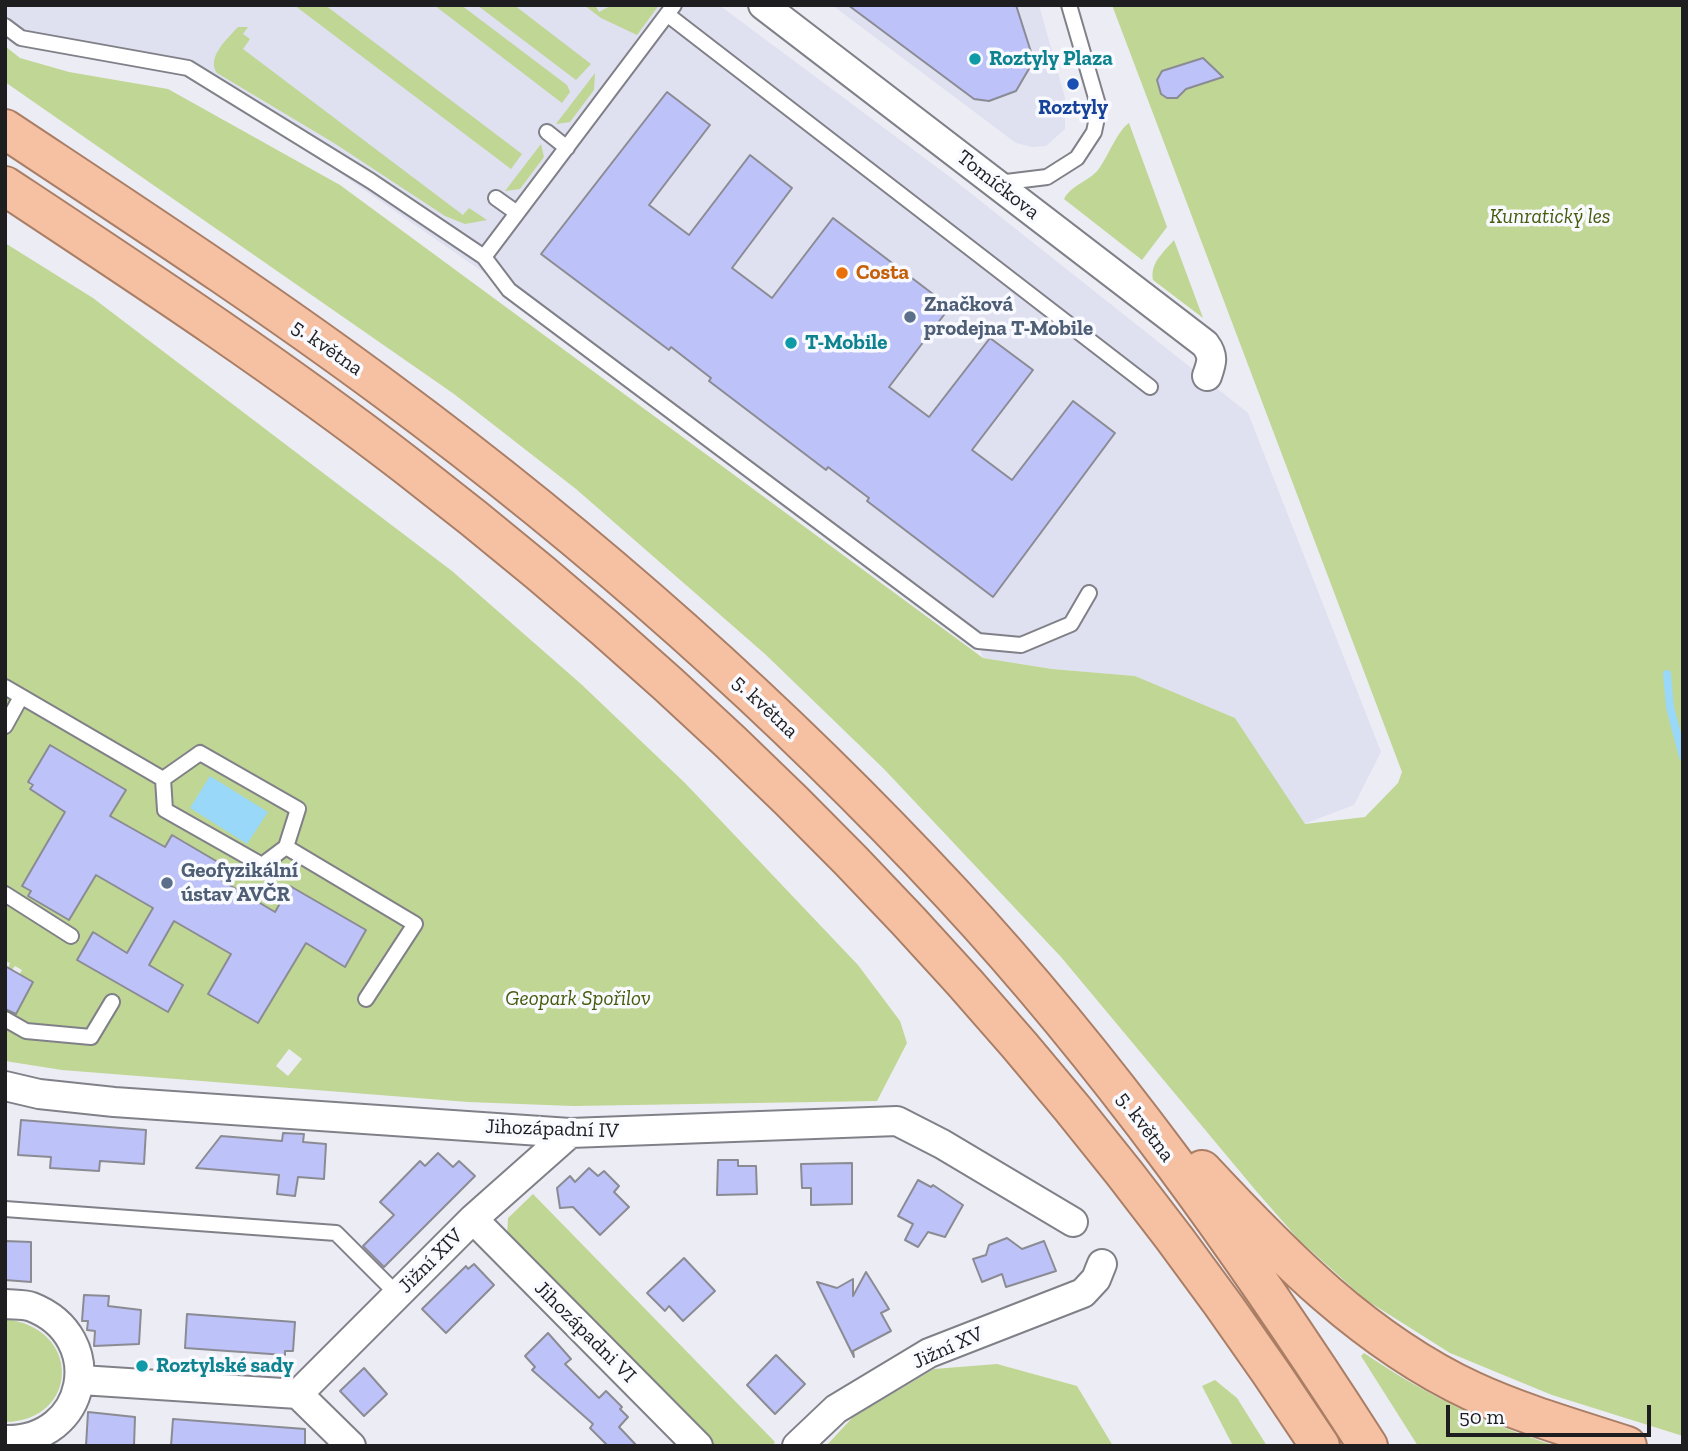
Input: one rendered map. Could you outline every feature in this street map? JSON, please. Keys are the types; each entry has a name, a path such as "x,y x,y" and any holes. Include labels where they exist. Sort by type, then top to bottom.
{"highway":[{"name":"5. května","path":"5,129 183,247 386,390 606,564 677,625 830,769 952,894 1044,999 1177,1170 1305,1349 1368,1446"},
{"name":"5. května","path":"5,186 225,335 405,464 572,598 735,743 939,952 1073,1107 1215,1293 1320,1446"},
{"path":"1044,999 1259,1231 1362,1323 1396,1348 1470,1390 1515,1409 1627,1446"}],"street":[{"name":"Tomíčkova","path":"763,5 1205,344 1211,352 1212,362 1207,376"},
{"name":"Jihozápadní IV","path":"5,1086 39,1094 114,1102 570,1133 897,1121 942,1143 1073,1222"},
{"name":"Jižní XIV","path":"298,1394 473,1219 570,1133"},
{"name":"Jihozápadni VI","path":"473,1219 698,1446"},
{"name":"Jižní XV","path":"797,1446 836,1409 929,1353 1083,1293 1096,1279 1102,1264"},
{"path":"5,1304 30,1306 54,1320 70,1338 79,1359 81,1380 67,1413 50,1429 30,1438 5,1440"},
{"path":"81,1380 298,1394 351,1446"}],"lane":[{"path":"996,183 1047,177 1077,158 1094,132 1098,108 1069,5"},
{"path":"484,257 671,10 1150,387"},
{"path":"5,26 21,38 188,68 371,181 484,257 509,290 978,641 1021,645 1070,624 1089,593"},
{"path":"547,132 567,148"},
{"path":"496,198 517,212"},
{"path":"5,687 163,779"},
{"path":"5,726 22,697"},
{"path":"200,753 298,809 286,847 261,865 165,810 163,779 200,753"},
{"path":"286,847 415,924 366,999"},
{"path":"5,894 71,936"},
{"path":"5,1018 26,1031 91,1037 112,1002"},
{"path":"5,1209 336,1233 398,1294"}],"shaded area":[{"path":"5,5 719,5 954,180 1248,413 1381,752 1354,805 1304,824 1235,718 1135,676 1052,669 983,658 978,641 509,290 188,68 21,38 5,26"},
{"name":"Roztyly Plaza","path":"832,5 1039,5 1065,98 1065,129 1046,146 1032,147 1016,143"}],"green space":[{"path":"294,5 325,5 522,154 511,169"},
{"path":"434,5 461,5 567,85 570,92 562,103"},
{"path":"477,5 514,5 591,64 576,80"},
{"path":"584,5 595,5 599,12 612,5 659,5 637,35 601,18"},
{"name":"Kunratický les","path":"1112,5 1683,5 1683,1436 1552,1395 1450,1353 1366,1300 1299,1240 1061,957 884,769 765,654 576,489 454,394 5,82 5,46 20,58 69,72 168,89 340,185 983,658 1052,669 1135,676 1235,718 1305,824 1365,817 1398,783 1402,772","holes":["1202,58 1214,78 1185,89 1177,98 1172,99 1162,95 1157,80 1162,71"]},
{"path":"238,27 248,27 243,34 250,39 243,49 463,215 469,208 487,220 465,224 445,216 334,143 217,73 214,67 216,55"},
{"path":"595,73 594,90 570,122 556,124"},
{"path":"1129,123 1167,227 1142,260 1064,199 1098,170 1120,132"},
{"path":"541,144 544,157 520,189 505,191"},
{"path":"1174,240 1203,318 1153,280 1155,263"},
{"name":"Geopark Spořilov","path":"5,243 93,298 452,571 581,684 685,783 858,965 900,1021 907,1043 877,1101 573,1106 468,1102 62,1070 5,1061 5,1000 22,970 15,966 12,970 8,968 10,963 5,961","holes":["50,745 125,790 110,816 165,847 172,835 186,842 183,848 212,864 215,860 228,867 221,880 275,912 291,886 366,931 345,967 306,943 257,1023 208,994 233,952 228,952 102,879 97,872 72,915 28,896 31,891 22,886 70,807 35,793 28,782","93,932 183,985 168,1012 77,960","289,1049 302,1059 288,1076 276,1066"]},
{"path":"533,1194 775,1442 772,1446 715,1446 507,1237 508,1218"},
{"path":"5,1319 30,1326 48,1339 59,1355 62,1373 58,1391 47,1407 29,1418 5,1422"},
{"path":"1364,1353 1409,1382 1456,1407 1556,1446 1418,1446 1361,1356"},
{"path":"997,1364 1077,1386 1113,1446 826,1446 853,1417 934,1369"},
{"path":"1215,1380 1237,1398 1267,1446 1233,1446 1202,1386"}],"water":[{"path":"210,776 268,812 247,844 190,808"}],"building":[{"name":"Roztyly Plaza","path":"848,5 1016,5 1031,52 1030,67 1016,91 989,101 974,99"},
{"path":"1203,58 1223,77 1186,89 1177,98 1167,98 1161,94 1157,80 1162,71"},
{"name":"T-Mobile","path":"667,92 710,125 649,205 689,235 750,155 792,188 732,268 772,298 833,218 950,307 889,387 929,417 990,338 1033,370 972,450 1012,480 1073,401 1115,433 993,597 867,501 869,498 828,467 826,470 709,381 711,378 671,347 669,350 541,254"},
{"name":"Geofyzikální ústav AVČR","path":"50,745 126,790 110,816 165,847 172,835 228,868 221,880 275,912 290,886 366,930 345,967 306,943 258,1023 208,994 231,954 174,921 149,965 183,985 168,1012 77,960 93,932 127,953 153,908 96,875 69,920 28,896 31,891 22,886 65,812 30,789 33,785 28,782"},
{"path":"5,966 33,982 16,1014 5,1009"},
{"path":"21,1120 146,1130 144,1164 100,1161 99,1171 50,1168 51,1157 18,1155"},
{"path":"283,1133 304,1134 303,1142 326,1144 324,1179 298,1177 295,1196 277,1194 279,1175 196,1168 221,1136 282,1141"},
{"path":"438,1153 453,1167 459,1161 475,1176 384,1267 363,1246 394,1215 380,1202 420,1161 425,1166"},
{"path":"718,1160 738,1160 738,1166 756,1166 757,1194 717,1195"},
{"path":"852,1163 852,1204 811,1205 811,1188 802,1188 801,1164"},
{"path":"589,1168 598,1176 604,1171 619,1186 614,1192 629,1207 600,1235 573,1207 560,1208 557,1188 570,1176 575,1182"},
{"path":"918,1180 931,1187 933,1185 963,1205 945,1237 928,1232 918,1247 905,1240 913,1224 898,1216"},
{"path":"1007,1238 1022,1249 1044,1241 1056,1271 1006,1287 1002,1274 982,1282 973,1259 986,1255 989,1245"},
{"path":"5,1241 31,1242 31,1282 5,1280"},
{"path":"684,1258 715,1291 683,1321 669,1306 665,1311 647,1293"},
{"path":"474,1264 494,1285 446,1333 422,1309 466,1266 468,1269"},
{"path":"866,1272 889,1309 881,1313 891,1331 853,1351 854,1357 817,1282 837,1288 853,1279 853,1296"},
{"path":"84,1295 109,1296 108,1306 141,1310 139,1344 94,1346 95,1331 87,1330 88,1321 82,1321"},
{"path":"187,1314 295,1322 293,1351 285,1351 285,1355 185,1348"},
{"path":"548,1333 571,1359 565,1364 599,1398 606,1391 622,1407 620,1409 628,1417 619,1427 637,1446 608,1446 590,1428 593,1424 532,1370 535,1367 525,1356"},
{"path":"776,1355 805,1384 775,1414 747,1385"},
{"path":"364,1368 387,1394 364,1416 340,1391"},
{"path":"88,1412 135,1417 134,1446 86,1446"},
{"path":"173,1419 305,1429 305,1446 171,1446"}],"waterway":[{"path":"1667,674 1670,707 1683,757"}],"place":[{"name":"Roztyly Plaza","path":"975,59"},
{"name":"Roztyly","path":"1073,84"},
{"name":"Costa","path":"842,273"},
{"name":"Značková prodejna T-Mobile","path":"910,317"},
{"name":"T-Mobile","path":"791,343"},
{"name":"Geofyzikální ústav AVČR","path":"167,883"},
{"name":"Roztylské sady","path":"142,1366"}]}
